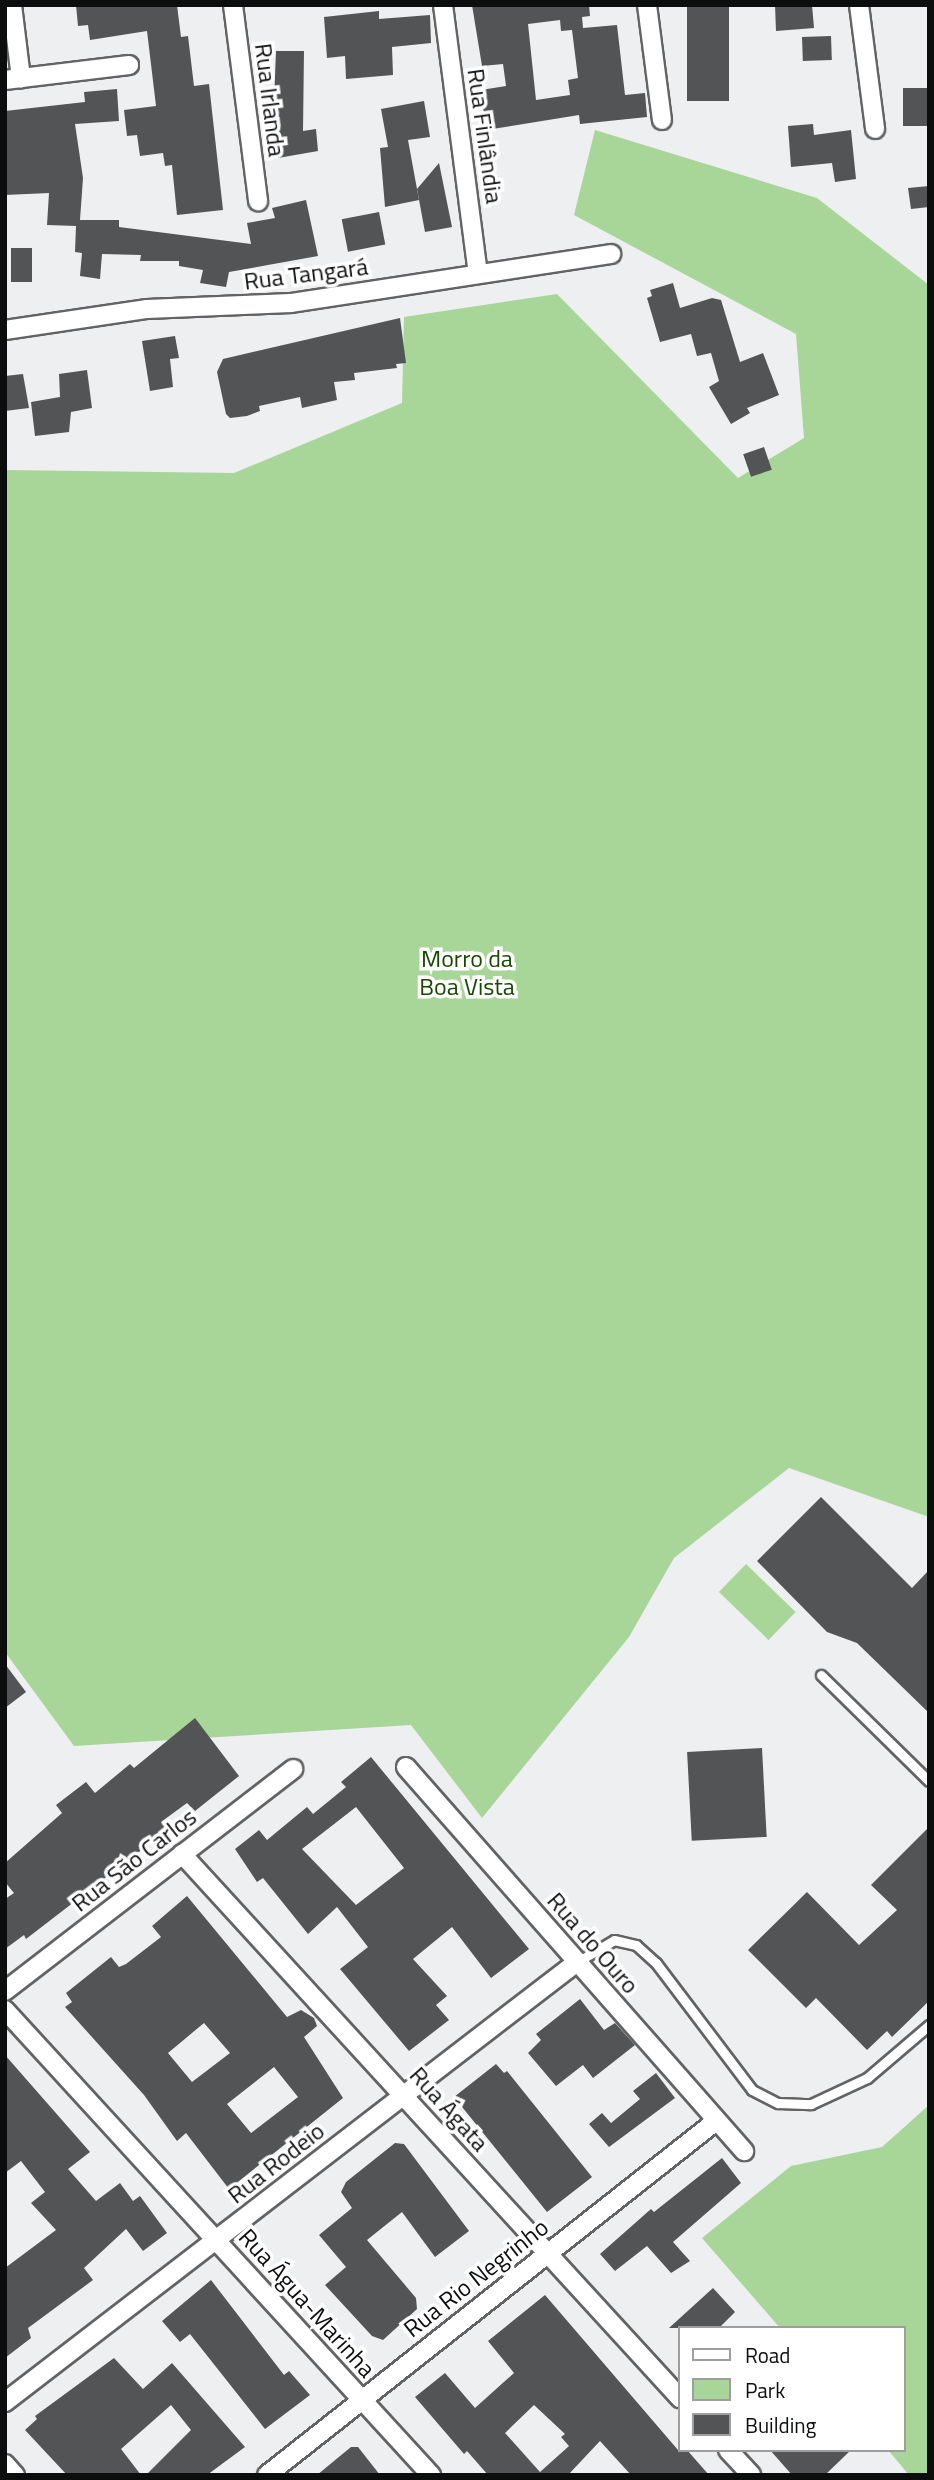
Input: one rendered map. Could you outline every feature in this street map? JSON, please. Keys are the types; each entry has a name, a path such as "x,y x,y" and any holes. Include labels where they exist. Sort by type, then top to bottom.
{"street":[{"path":"12,5 13,79 129,65"},
{"name":"Rua Irlanda","path":"233,5 258,201"},
{"name":"Rua Finlândia","path":"443,5 478,273"},
{"path":"647,5 662,120"},
{"path":"859,5 875,130"},
{"name":"Rua Tangará","path":"5,330 147,309 291,303 611,254"},
{"name":"Rua do Ouro","path":"406,1768 744,2151"},
{"name":"Rua São Carlos","path":"5,1991 293,1769"},
{"name":"Rua Ágata","path":"182,1854 678,2396"},
{"name":"Rua Rodeio","path":"5,2402 577,1962"},
{"name":"Rua Água-Marinha","path":"5,2010 431,2475"},
{"name":"Rua Rio Negrinho","path":"267,2475 716,2121"},
{"path":"730,2452 751,2475"},
{"path":"5,2464 15,2475"}],"lane":[{"path":"821,1675 929,1781"},
{"path":"577,1962 614,1940 636,1945 656,1963 752,2090 778,2104 811,2104 867,2078 929,2025"}],"green space":[{"name":"Morro da Boa Vista","path":"595,130 817,198 929,285 929,1517 789,1468 674,1558 629,1637 482,1818 411,1725 74,1746 5,1652 5,470 234,473 402,403 404,317 557,294 738,478 804,438 796,334 574,215"},
{"path":"746,1564 796,1612 769,1640 719,1592"},
{"path":"929,2105 929,2475 909,2475 890,2452 906,2452 906,2326 778,2326 702,2238 791,2166 882,2147"}],"building":[{"path":"76,5 177,5 181,37 188,36 194,86 209,84 223,210 177,215 172,165 165,166 163,153 140,156 137,135 127,136 124,110 156,106 147,31 90,40 88,25 78,26"},
{"path":"472,5 589,5 590,16 582,17 583,28 617,25 625,95 645,93 647,117 580,124 579,115 486,130 481,90 506,86 503,64 482,66","holes":["560,20 561,31 572,30 578,78 568,80 570,95 536,100 528,24"]},
{"path":"687,5 729,5 729,101 687,101"},
{"path":"775,5 812,5 814,28 776,31"},
{"path":"379,11 379,19 430,15 431,43 392,47 393,75 346,79 345,56 327,58 324,17"},
{"path":"831,36 832,60 803,61 802,37"},
{"path":"276,51 304,51 303,131 316,129 318,151 278,158 273,127"},
{"path":"903,88 929,88 929,126 903,126"},
{"path":"117,89 119,121 75,124 83,178 80,220 119,220 119,227 251,244 247,223 275,218 272,208 306,200 318,256 229,272 226,287 200,283 203,270 179,266 179,261 140,261 141,255 102,254 100,279 80,276 82,253 75,252 76,226 47,225 49,193 5,195 5,111 85,102 84,92"},
{"path":"424,101 430,137 408,140 419,200 385,207 380,148 388,147 381,109"},
{"path":"813,124 814,135 851,130 856,179 835,182 832,163 791,167 788,126"},
{"path":"439,163 452,227 425,232 417,189"},
{"path":"929,186 929,207 911,209 908,188"},
{"path":"379,212 385,244 348,252 342,219"},
{"path":"11,248 32,248 32,282 11,282"},
{"path":"673,283 680,308 712,298 721,300 740,362 763,353 779,395 747,408 750,413 731,424 709,387 719,381 711,353 697,356 691,334 660,342 647,298 652,296 650,290"},
{"path":"400,318 406,363 396,364 397,368 354,373 355,380 334,382 337,400 302,408 300,397 259,406 260,411 247,416 230,418 226,414 217,372 223,359"},
{"path":"175,336 179,358 170,359 173,387 150,391 142,341"},
{"path":"87,370 92,408 71,412 69,432 35,436 31,402 60,397 59,374"},
{"path":"23,374 29,408 5,411 5,376"},
{"path":"764,447 772,470 751,477 743,454"},
{"path":"821,1497 912,1588 929,1570 929,1713 857,1643 827,1632 757,1561"},
{"path":"5,1664 26,1692 5,1708"},
{"path":"195,1718 239,1776 195,1811 187,1803 161,1822 165,1827 139,1852 26,1939 24,1935 5,1949 5,1899 14,1893 5,1882 5,1863 62,1813 56,1805 86,1782 95,1793 130,1764 134,1768"},
{"path":"762,1748 767,1837 692,1841 687,1752"},
{"path":"371,1757 529,1949 491,1978 452,1927 413,1959 447,1996 436,2005 449,2020 409,2051 340,1969 368,1947 337,1907 308,1934 263,1878 257,1882 235,1849 259,1830 267,1840 307,1807 313,1814 346,1787 341,1782","holes":["356,1807 404,1868 356,1905 302,1849"]},
{"path":"929,1827 929,2001 892,2037 887,2031 867,2050 816,1998 806,2008 748,1950 807,1892 859,1945 897,1910 871,1885"},
{"path":"187,1896 287,2017 301,2010 314,2018 317,2026 304,2037 343,2098 229,2189 186,2133 177,2141 144,2095 65,2007 72,2002 66,1993 111,1957 119,1967 161,1937 152,1926","holes":["204,2023 230,2053 192,2082 168,2053","274,2067 298,2097 251,2133 227,2104"]},
{"path":"580,1999 604,2030 615,2023 635,2045 593,2078 583,2065 556,2086 528,2053 541,2040 536,2034"},
{"path":"5,2055 90,2152 68,2169 96,2201 120,2183 133,2201 140,2196 167,2233 143,2251 126,2229 84,2268 93,2280 28,2328 31,2338 5,2358 5,2268 56,2230 31,2203 45,2192 21,2161 5,2173"},
{"path":"496,2064 504,2073 507,2071 592,2177 547,2212 454,2097"},
{"path":"656,2073 675,2098 609,2147 589,2124 602,2113 611,2123 640,2099 633,2091"},
{"path":"395,2143 404,2144 469,2231 435,2257 402,2212 367,2240 416,2298 417,2309 383,2340 372,2336 325,2285 346,2267 319,2235 352,2208 341,2192 346,2182"},
{"path":"722,2158 741,2183 673,2242 690,2261 671,2273 647,2246 615,2271 600,2254 651,2209 654,2212"},
{"path":"211,2280 284,2375 289,2371 310,2395 265,2429 190,2334 180,2342 162,2321"},
{"path":"713,2288 735,2312 721,2326 669,2328"},
{"path":"545,2295 678,2452 689,2452 709,2475 631,2475 600,2441 568,2475 488,2475 467,2451 464,2454 415,2397 445,2373 475,2408 514,2373 488,2341","holes":["534,2405 565,2434 561,2437 569,2446 540,2472 505,2433"]},
{"path":"114,2358 143,2389 172,2363 245,2447 207,2475 146,2475 191,2430 171,2405 121,2449 141,2475 67,2475 25,2430 37,2419 35,2416"},
{"path":"351,2447 358,2447 380,2475 317,2475"},
{"path":"772,2452 849,2452 825,2475 792,2475"}]}
